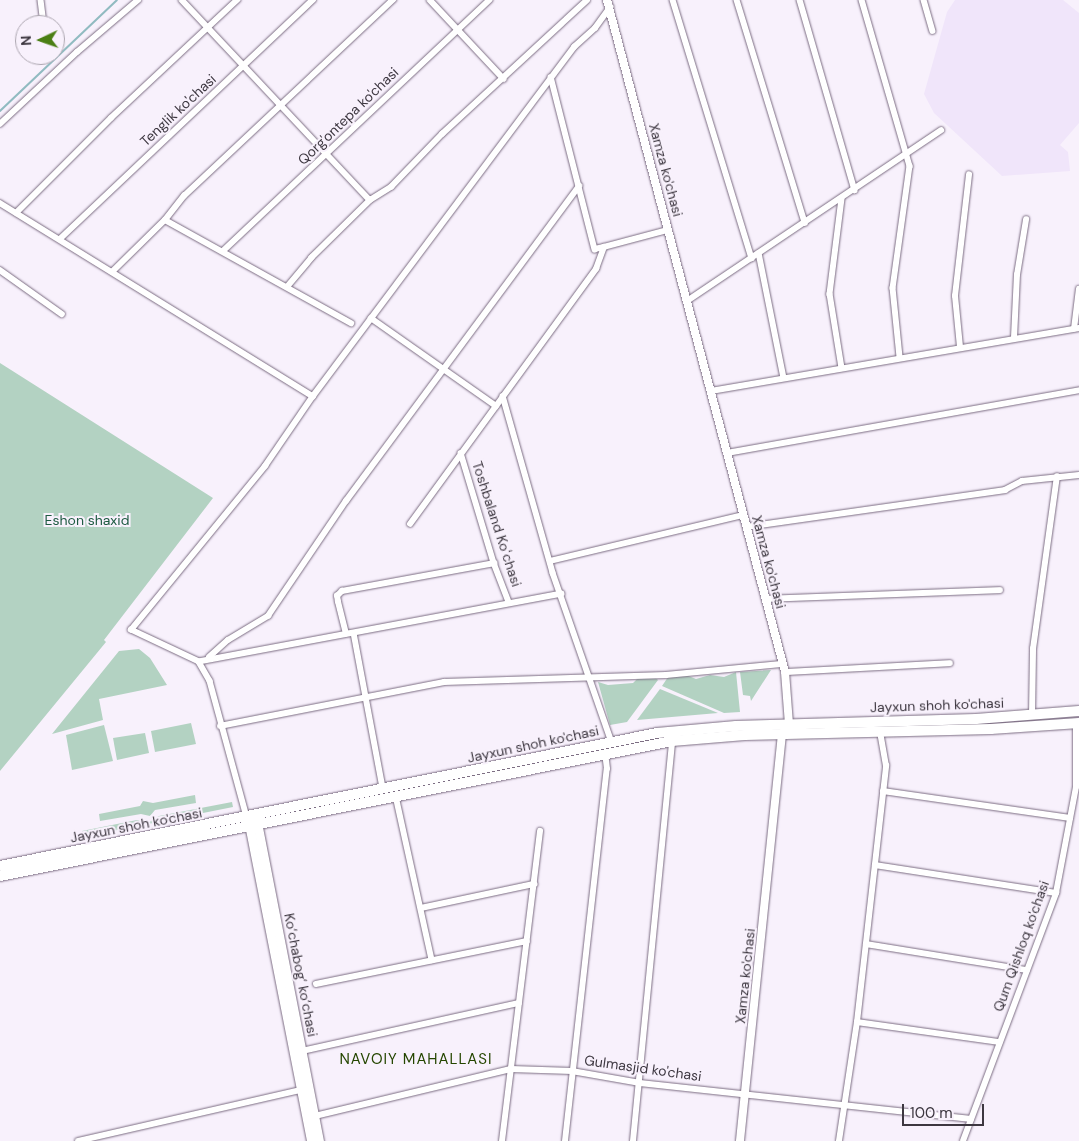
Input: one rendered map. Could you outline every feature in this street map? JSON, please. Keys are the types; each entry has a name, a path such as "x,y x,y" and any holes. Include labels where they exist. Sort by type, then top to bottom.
{"highway":[{"name":"Jayxun shoh ko'chasi","path":"0,876 251,816 612,742 694,728 1032,715 1079,711"},
{"name":"Jayxun shoh ko'chasi","path":"0,866 152,841 254,827 605,753 672,741 782,734 880,732 1077,723"}],"main road":[{"name":"Ko‘chabog‘ ko‘chasi","path":"251,816 305,1091 315,1116 319,1141"},
{"name":"Ko‘chabog‘ ko‘chasi","path":"283,977 302,1051 311,1141"}],"street":[{"path":"42,0 43,15"},
{"path":"0,124 138,0"},
{"path":"182,0 370,200"},
{"path":"16,214 238,0"},
{"name":"Tenglik ko'chasi","path":"60,239 313,0"},
{"path":"112,272 166,220 184,196 393,0"},
{"path":"430,0 504,79"},
{"name":"Qorg'ontepa ko'chasi","path":"223,250 489,0"},
{"path":"287,287 311,258 370,200 390,187 442,134 504,79 587,0"},
{"path":"673,0 752,258"},
{"path":"737,0 804,224"},
{"path":"800,0 855,190"},
{"path":"862,0 910,166 893,288 900,358"},
{"path":"924,0 933,31"},
{"path":"251,816 220,726 210,681 199,662 132,630 265,466 312,396 551,77 610,2"},
{"name":"Xamza ko'chasi","path":"610,2 668,230 784,668 790,724"},
{"path":"551,77 595,249 668,230"},
{"path":"687,302 759,252 842,200 941,130"},
{"path":"960,347 955,296 969,175"},
{"path":"209,658 228,640 268,616 442,368 579,186"},
{"path":"842,200 830,294 842,368"},
{"path":"0,203 312,396"},
{"path":"166,220 223,250 351,324"},
{"path":"1014,338 1018,275 1026,220"},
{"path":"410,524 596,270 604,247"},
{"path":"759,252 784,378"},
{"path":"0,270 62,314"},
{"path":"711,391 960,347 1076,329 1079,289"},
{"path":"371,318 496,406"},
{"path":"727,453 1079,390"},
{"path":"503,396 550,561 612,742"},
{"name":"Toshbaland Koʻchasi","path":"461,453 494,563 510,602"},
{"path":"746,527 1005,490 1022,481 1079,475"},
{"path":"1032,715 1033,649 1057,477"},
{"path":"550,561 743,515"},
{"path":"346,634 337,596 342,592 494,563"},
{"path":"766,599 1000,590"},
{"path":"199,662 209,658 562,594"},
{"path":"354,633 383,788"},
{"path":"220,726 444,682 549,676 591,678 784,668 950,663"},
{"name":"Qum Qishloq ko'chasi","path":"963,1141 1056,892 1076,787 1077,723"},
{"path":"782,734 790,724"},
{"path":"839,1141 866,944 886,766 880,732"},
{"name":"Xamza ko'chasi","path":"740,1141 782,734"},
{"path":"633,1141 672,741"},
{"path":"565,1141 606,779 605,753"},
{"path":"883,791 1070,818"},
{"path":"396,796 432,960"},
{"path":"502,1141 540,831"},
{"path":"875,864 1056,892"},
{"path":"421,908 534,884"},
{"path":"316,984 527,941"},
{"path":"866,944 1027,970"},
{"path":"302,1051 519,1003"},
{"path":"856,1022 1000,1042"},
{"name":"Gulmasjid ko'chasi","path":"315,1116 511,1069 572,1071 640,1083 971,1119"},
{"path":"78,1141 305,1091"}],"shaded area":[{"path":"955,0 1063,0 1079,13 1079,123 1060,145 1068,152 1070,171 1002,176 934,113 924,94 947,12"}],"green space":[{"name":"Eshon shaxid","path":"0,363 213,498 104,640 106,642 0,771"},
{"path":"139,649 150,658 167,685 99,699 103,720 52,734 119,651"},
{"path":"771,670 751,701 750,696 743,695 740,672"},
{"path":"736,672 740,712 724,713 662,686 668,677 686,675 696,679 710,675 724,677"},
{"path":"655,677 658,680 627,722 610,725 598,682 608,685 633,683 638,678"},
{"path":"660,689 718,713 637,720"},
{"path":"191,723 196,744 155,752 151,731"},
{"path":"104,725 113,761 72,770 66,735"},
{"path":"145,733 149,753 117,760 113,738"},
{"path":"195,795 196,803 155,810 150,816 141,814 100,821 99,814 140,806 143,801 153,803"},
{"path":"232,802 233,807 83,837 82,831 137,820 148,823 159,816"}],"waterway":[{"path":"0,111 117,0"}],"district":[{"name":"NAVOIY MAHALLASI","path":"416,1060"}]}
